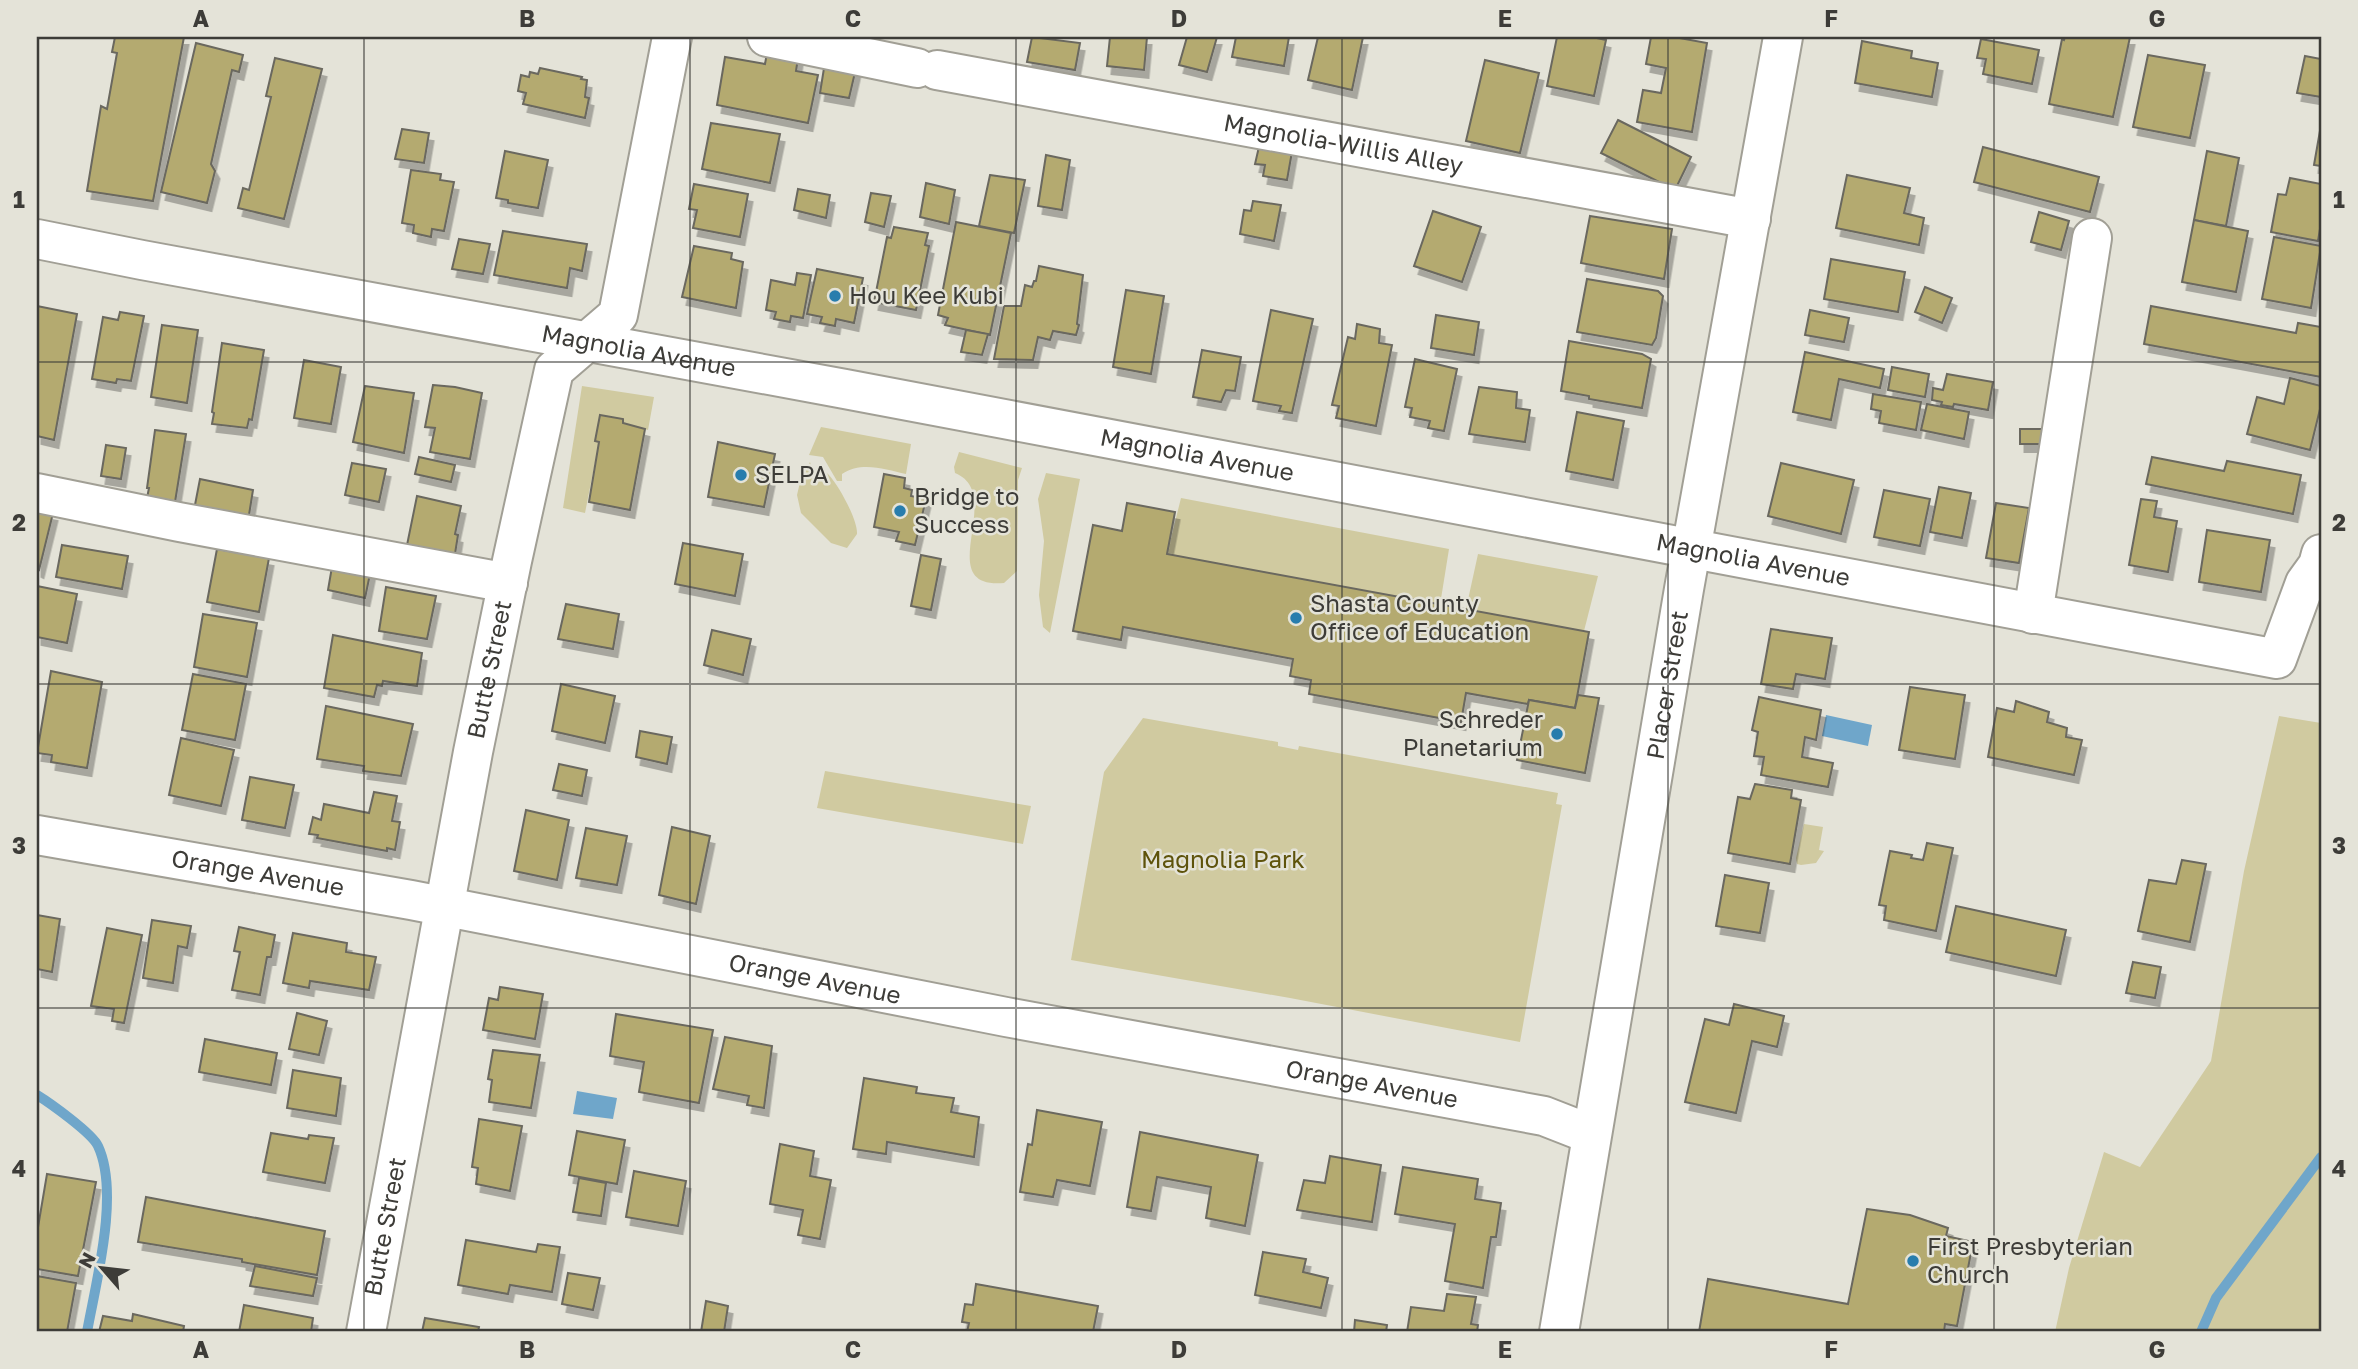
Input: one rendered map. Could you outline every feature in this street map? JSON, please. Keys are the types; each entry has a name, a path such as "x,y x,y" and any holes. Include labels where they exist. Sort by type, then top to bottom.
{"street":[{"name":"Butte Street","path":"366,1332 444,907 508,583 554,370 618,315 672,37"},
{"name":"Magnolia-Willis Alley","path":"767,37 927,69 1751,219"},
{"name":"Placer Street","path":"1559,1332 1590,1135 1691,550 1783,37"},
{"path":"2033,614 2092,238"},
{"name":"Magnolia Avenue","path":"37,239 2277,659 2313,569"},
{"path":"37,493 508,583"},
{"name":"Orange Avenue","path":"37,835 444,907 1006,1017 1544,1116 1590,1135"}],"green space":[{"path":"582,386 654,397 648,430 623,423 623,419 599,442 585,513 563,508"},
{"path":"821,427 911,444 906,474 865,467 849,470 842,474 842,481 837,481 823,457 809,455"},
{"path":"959,452 1022,468 1018,480 1017,571 1004,583 983,581 972,571 970,556 974,500 969,484 955,473 954,467"},
{"path":"810,462 812,469 828,474 851,512 857,534 847,548 831,543 801,513 797,495 801,478"},
{"path":"1046,473 1080,479 1050,633 1043,627 1039,595 1044,541 1038,499"},
{"path":"1181,498 1449,549 1440,605 1167,554"},
{"path":"1478,554 1598,576 1584,631 1466,609"},
{"path":"2279,716 2321,723 2321,1332 2055,1332 2069,1268 2104,1152 2140,1167 2211,1061 2244,871"},
{"name":"Magnolia Park","path":"1143,718 1278,742 1278,746 1298,750 1299,746 1558,793 1556,804 1562,805 1520,1042 1071,960 1104,772"},
{"path":"825,771 1031,806 1023,844 817,808"},
{"path":"1804,824 1823,827 1819,850 1824,851 1816,863 1801,865 1797,864 1796,858"}],"water":[{"path":"1826,715 1872,725 1868,746 1822,736"},
{"path":"577,1091 617,1098 613,1119 573,1114"}],"building":[{"path":"115,37 184,37 153,201 87,191 101,106 107,109 117,53 112,52"},
{"path":"1032,37 1080,43 1075,70 1027,62"},
{"path":"1110,37 1147,37 1144,70 1107,66"},
{"path":"1187,37 1217,37 1207,72 1179,65"},
{"path":"1236,37 1289,37 1284,66 1232,57"},
{"path":"1318,37 1363,37 1352,90 1308,80"},
{"path":"1557,37 1592,37 1606,40 1594,96 1547,86"},
{"path":"1651,37 1674,37 1707,43 1692,132 1637,122 1643,90 1661,93 1666,68 1646,64"},
{"path":"2130,37 2113,117 2049,104 2062,39"},
{"path":"1981,39 2039,50 2032,84 1983,74 1986,59 1977,58"},
{"path":"1862,41 1912,51 1911,58 1938,63 1932,97 1855,83"},
{"path":"196,43 243,55 239,72 232,70 211,164 215,171 207,203 161,192"},
{"path":"767,53 798,58 796,71 818,75 808,123 717,105 725,57 765,64"},
{"path":"2148,55 2205,65 2190,138 2133,127"},
{"path":"2305,56 2321,59 2321,97 2297,93"},
{"path":"275,58 322,69 284,219 238,208 243,188 249,190 271,97 266,96"},
{"path":"1485,60 1539,73 1520,153 1466,141"},
{"path":"825,62 856,68 849,98 820,93"},
{"path":"540,68 587,80 585,97 589,98 585,118 523,104 526,93 518,91 521,75 529,77 530,72 538,74"},
{"path":"1618,120 1691,157 1675,190 1601,153"},
{"path":"711,123 780,134 770,183 702,169"},
{"path":"2321,125 2321,166 2314,165"},
{"path":"402,129 429,133 424,163 395,159"},
{"path":"1261,138 1293,146 1287,180 1263,176 1265,165 1255,164"},
{"path":"1983,147 2099,177 2090,212 1974,182"},
{"path":"505,151 548,160 538,208 496,198"},
{"path":"2207,151 2239,158 2226,226 2194,220"},
{"path":"1046,155 1070,160 1062,210 1038,206"},
{"path":"411,170 441,174 440,180 454,182 444,231 432,229 431,237 413,233 414,225 402,223"},
{"path":"990,175 1025,180 1014,233 979,226"},
{"path":"1847,175 1910,188 1904,213 1924,218 1919,245 1836,228"},
{"path":"2290,178 2321,184 2318,241 2271,232 2278,194 2286,195"},
{"path":"926,183 955,190 949,224 920,217"},
{"path":"694,184 748,194 740,237 693,228 697,210 689,209"},
{"path":"798,189 830,195 826,218 794,210"},
{"path":"871,193 891,196 884,227 865,222"},
{"path":"1253,201 1281,205 1274,241 1240,234 1244,210 1251,211"},
{"path":"1433,211 1481,227 1462,282 1414,266"},
{"path":"2039,212 2069,221 2061,250 2031,242"},
{"path":"1590,216 1672,229 1664,279 1581,263"},
{"path":"2194,220 2248,231 2236,292 2182,282"},
{"path":"956,222 1011,233 990,335 945,325 948,318 938,315"},
{"path":"894,227 928,233 925,245 929,246 916,310 874,302 887,237 891,238"},
{"path":"503,231 587,244 582,271 570,268 567,288 494,275"},
{"path":"2274,237 2321,246 2311,308 2262,299"},
{"path":"459,239 490,244 483,274 452,269"},
{"path":"694,246 732,253 731,259 743,262 736,308 682,297"},
{"path":"1831,259 1905,272 1898,312 1824,299"},
{"path":"1039,266 1083,275 1076,335 1053,331 1050,340 1038,337 1033,360 994,359 1004,306 1021,306 1025,285 1032,287"},
{"name":"Hou Kee Kubi","path":"817,269 863,278 854,323 836,319 835,326 820,323 822,317 807,314"},
{"path":"797,273 811,275 803,318 791,316 790,322 774,319 776,312 766,310 771,280 795,285"},
{"path":"1587,279 1658,291 1663,296 1656,338 1652,345 1577,332"},
{"path":"1925,287 1952,298 1942,323 1915,312"},
{"path":"1126,290 1164,296 1151,374 1113,367"},
{"path":"37,306 77,314 54,440 37,436"},
{"path":"2151,306 2296,333 2298,323 2321,327 2321,377 2144,344"},
{"path":"1271,310 1313,319 1292,413 1279,411 1281,406 1253,401"},
{"path":"1810,310 1849,318 1844,342 1805,335"},
{"path":"120,312 144,316 131,381 117,379 116,383 92,379 103,317 118,320"},
{"path":"1436,315 1479,322 1474,355 1431,348"},
{"path":"1357,324 1380,329 1379,343 1392,345 1376,426 1336,418 1339,406 1332,405 1348,337 1355,339"},
{"path":"162,325 198,330 187,403 151,397"},
{"path":"966,330 988,334 982,355 961,352"},
{"path":"1569,341 1642,354 1651,359 1642,408 1561,391"},
{"path":"222,343 264,350 252,420 249,419 247,428 212,424"},
{"path":"1202,350 1241,357 1235,391 1226,390 1221,402 1193,397"},
{"path":"1805,352 1884,369 1880,388 1839,379 1831,420 1793,412"},
{"path":"1415,359 1457,369 1444,431 1428,428 1430,421 1410,417 1412,408 1405,407"},
{"path":"304,360 341,367 331,424 294,418"},
{"path":"1892,367 1929,374 1925,397 1888,390"},
{"path":"1947,374 1993,382 1988,410 1954,404 1953,407 1941,405 1942,402 1932,400 1933,388 1943,390"},
{"path":"2290,378 2321,386 2321,405 2310,450 2247,434 2257,397 2284,404"},
{"path":"433,385 482,393 470,459 430,452 435,428 425,427"},
{"path":"365,386 414,393 404,453 353,442"},
{"path":"1479,387 1517,392 1516,408 1530,410 1525,442 1469,434"},
{"path":"1873,394 1921,402 1916,430 1879,423 1881,411 1871,409"},
{"path":"1927,404 1969,412 1964,439 1921,430"},
{"path":"1577,412 1624,421 1613,480 1566,471"},
{"path":"600,415 623,419 623,423 645,429 630,510 589,502 599,442 595,441"},
{"path":"2020,429 2043,429 2042,444 2020,444"},
{"path":"155,430 186,434 175,502 147,498"},
{"name":"SELPA","path":"718,442 775,454 764,507 708,497"},
{"path":"106,445 126,448 121,479 101,476"},
{"path":"419,457 455,465 451,482 415,474"},
{"path":"2152,457 2224,471 2227,461 2301,475 2293,514 2146,484"},
{"path":"352,463 386,469 379,502 345,495"},
{"path":"1781,463 1854,480 1841,534 1768,516"},
{"name":"Bridge to Success","path":"884,474 905,478 904,488 912,490 911,496 926,499 915,545 896,541 899,532 874,527"},
{"path":"200,479 253,490 248,521 194,510"},
{"path":"1939,487 1971,493 1962,538 1930,532"},
{"path":"1884,490 1930,499 1920,546 1874,537"},
{"path":"417,496 461,506 455,534 458,535 454,560 406,550"},
{"path":"2141,499 2157,501 2154,517 2177,521 2168,572 2129,565"},
{"name":"Shasta County Office of Education","path":"1127,503 1175,512 1167,554 1589,632 1575,708 1529,700 1528,704 1466,693 1461,722 1309,694 1311,680 1290,676 1293,659 1123,627 1121,640 1073,631 1093,525 1122,531"},
{"path":"1996,503 2029,508 2019,563 1986,558"},
{"path":"37,510 53,513 39,570 37,569"},
{"path":"2207,530 2270,540 2261,592 2199,582"},
{"path":"683,543 743,554 735,596 675,584"},
{"path":"62,545 128,556 122,589 56,577"},
{"path":"217,549 269,558 259,612 207,602"},
{"path":"921,555 941,559 931,610 911,606"},
{"path":"333,561 371,569 365,598 328,590"},
{"path":"37,586 77,594 67,643 37,637"},
{"path":"386,587 436,596 427,639 379,631"},
{"path":"566,604 619,614 613,649 558,639"},
{"path":"203,614 257,623 247,677 194,667"},
{"path":"1771,629 1832,638 1825,679 1796,674 1793,689 1761,684"},
{"path":"712,630 751,639 743,675 704,665"},
{"path":"333,635 422,653 417,686 383,681 382,686 377,685 374,697 324,688"},
{"path":"51,671 102,682 87,768 51,762 52,755 37,753"},
{"path":"193,674 246,684 235,740 182,730"},
{"path":"561,684 615,696 605,743 552,731"},
{"path":"1910,687 1965,695 1955,759 1899,750"},
{"name":"Schreder Planetarium","path":"1578,695 1599,698 1585,773 1517,760 1529,700 1575,708"},
{"path":"1759,697 1821,710 1816,740 1805,737 1802,757 1833,763 1828,787 1761,775 1764,757 1754,756 1758,732 1752,730"},
{"path":"2016,701 2049,712 2047,722 2067,728 2066,737 2082,740 2074,775 1988,757 1997,708 2014,712"},
{"path":"326,706 413,724 401,776 363,771 364,766 317,759"},
{"path":"640,731 672,737 667,764 636,757"},
{"path":"181,738 234,750 221,806 169,795"},
{"path":"559,764 587,770 582,796 553,790"},
{"path":"250,777 294,785 285,828 242,820"},
{"path":"1755,784 1792,790 1791,798 1801,800 1790,864 1728,853 1738,797 1750,799"},
{"path":"374,792 397,796 392,821 400,822 395,850 387,848 387,851 317,838 318,835 309,834 313,817 321,820 324,804 369,813"},
{"path":"526,810 569,820 557,880 514,871"},
{"path":"672,827 710,836 696,904 659,895"},
{"path":"586,828 627,836 617,885 576,878"},
{"path":"1927,843 1953,848 1936,931 1884,920 1886,906 1879,905 1890,851 1923,860"},
{"path":"2182,860 2206,864 2190,942 2138,931 2149,880 2176,884"},
{"path":"1725,875 1769,883 1760,933 1716,926"},
{"path":"1956,906 2066,930 2056,976 1946,952"},
{"path":"37,915 60,919 52,972 37,969"},
{"path":"152,920 191,926 187,948 178,946 173,983 143,978"},
{"path":"239,927 275,935 271,957 267,957 260,995 232,990 240,952 234,951"},
{"path":"107,928 142,935 124,1023 112,1021 114,1009 91,1006"},
{"path":"293,933 347,943 346,952 376,957 369,990 310,981 309,988 283,983"},
{"path":"2133,962 2161,967 2155,998 2126,993"},
{"path":"500,987 543,994 535,1039 483,1030 489,998 498,1000"},
{"path":"1734,1004 1784,1016 1777,1047 1752,1041 1736,1113 1685,1102 1705,1019 1729,1025"},
{"path":"297,1013 327,1021 319,1055 289,1049"},
{"path":"616,1014 713,1030 699,1103 639,1092 644,1062 610,1056"},
{"path":"725,1037 772,1046 764,1108 747,1105 749,1096 713,1089"},
{"path":"205,1039 277,1053 271,1085 199,1072"},
{"path":"493,1050 540,1055 531,1108 489,1102 492,1080 488,1079"},
{"path":"293,1070 341,1078 336,1116 287,1108"},
{"path":"864,1078 917,1087 916,1093 954,1098 951,1112 979,1117 974,1157 887,1142 886,1154 853,1149"},
{"path":"1037,1110 1102,1122 1090,1186 1057,1180 1053,1197 1020,1192 1028,1144 1032,1145"},
{"path":"479,1119 522,1126 510,1191 476,1184 478,1168 472,1167"},
{"path":"577,1131 625,1140 617,1184 569,1175"},
{"path":"1140,1132 1258,1155 1245,1226 1206,1218 1211,1187 1157,1177 1151,1211 1127,1207"},
{"path":"271,1133 308,1139 309,1135 334,1138 325,1183 263,1172"},
{"path":"780,1144 814,1151 810,1176 831,1180 820,1239 798,1235 803,1210 770,1204"},
{"path":"1330,1156 1381,1165 1372,1222 1297,1210 1304,1180 1325,1183"},
{"path":"1403,1167 1478,1179 1475,1199 1501,1203 1496,1237 1491,1237 1483,1288 1445,1281 1455,1224 1395,1214"},
{"path":"634,1171 686,1181 678,1226 626,1217"},
{"path":"47,1174 96,1182 78,1276 37,1269 37,1233"},
{"path":"579,1178 606,1183 601,1216 573,1212"},
{"path":"146,1197 325,1231 317,1275 242,1262 242,1259 138,1242"},
{"name":"First Presbyterian Church","path":"1867,1209 1910,1215 1948,1228 1946,1236 1973,1242 1957,1326 1945,1324 1944,1332 1699,1332 1708,1279 1848,1304"},
{"path":"466,1240 536,1252 538,1244 560,1247 552,1292 510,1285 508,1294 458,1285"},
{"path":"1263,1252 1306,1259 1303,1272 1328,1278 1321,1308 1255,1295"},
{"path":"255,1266 317,1278 313,1296 250,1286"},
{"path":"568,1273 600,1278 593,1310 562,1304"},
{"path":"37,1276 76,1283 67,1332 37,1332"},
{"path":"976,1284 1098,1306 1093,1332 967,1332 969,1323 962,1322 965,1304 973,1305"},
{"path":"1447,1294 1476,1297 1471,1324 1478,1325 1477,1332 1407,1332 1411,1307 1444,1311"},
{"path":"706,1301 728,1306 724,1332 701,1332"},
{"path":"244,1305 313,1318 311,1332 239,1332"},
{"path":"133,1314 184,1326 183,1332 99,1332 103,1316 132,1321"},
{"path":"425,1318 479,1327 478,1332 422,1332"},
{"path":"1355,1320 1387,1325 1386,1332 1354,1332"}],"waterway":[{"path":"37,1095 94,1140 104,1165 107,1212 87,1332"},
{"path":"2201,1332 2216,1298 2321,1157"}],"place":[{"name":"Hou Kee Kubi","path":"835,296"},
{"name":"SELPA","path":"741,475"},
{"name":"Bridge to Success","path":"900,511"},
{"name":"Shasta County Office of Education","path":"1296,618"},
{"name":"Schreder Planetarium","path":"1557,734"},
{"name":"First Presbyterian Church","path":"1913,1261"}]}
